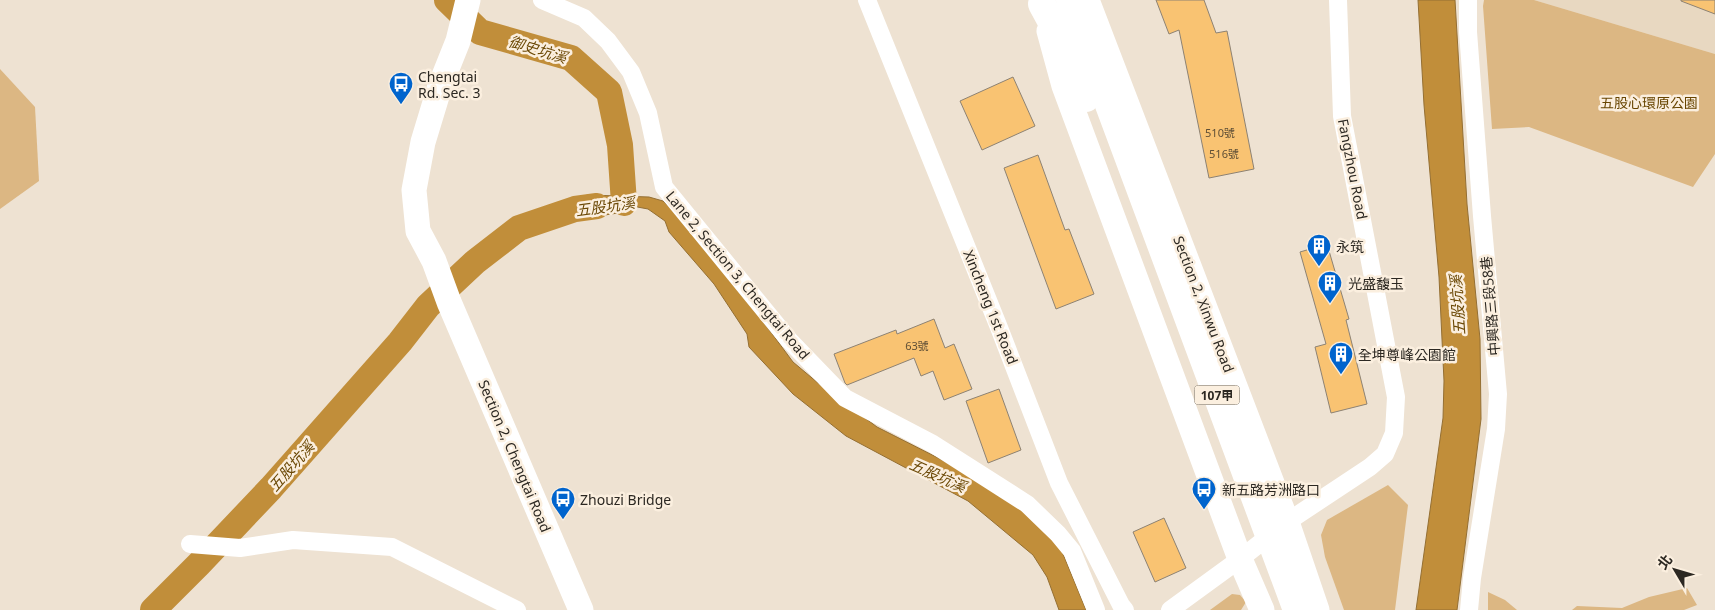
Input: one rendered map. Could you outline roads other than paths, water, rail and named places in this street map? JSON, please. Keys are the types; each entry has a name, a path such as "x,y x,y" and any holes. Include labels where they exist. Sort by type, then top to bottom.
{"main road":[{"name":"Section 2, Xinwu Road","path":"1070,0 1129,184 1277,610"},
{"name":"Section 2, Xinwu Road","path":"1087,0 1287,522 1312,609"},
{"name":"Section 2, Chengtai Road","path":"471,1 440,86 423,142 414,190 418,231 437,269 449,302 581,610"},
{"name":"Section 2, Xinwu Road","path":"1041,2 1067,50 1129,184 1312,609"},
{"name":"Section 2, Xinwu Road","path":"1041,2 1064,86 1240,559 1262,610"}],"street":[{"name":"Lane 2, Section 3, Chengtai Road","path":"542,0 584,18 608,41 631,72 648,113 664,187 789,340 845,398 933,444 1026,504 1058,534 1072,552 1096,610"},
{"name":"Fangzhou Road","path":"1240,559 1287,522 1370,467 1385,454 1394,433 1396,397 1342,116 1338,0"},
{"name":"中興路三段58巷","path":"1468,0 1468,32 1482,216 1498,394 1496,429 1468,610"},
{"name":"Xincheng 1st Road","path":"871,1 1059,483 1125,610"},
{"path":"194,544 240,548 293,540 392,547 517,610"},
{"path":"1170,610 1240,559"}],"water":[{"path":"1418,0 1455,0 1467,204 1480,339 1481,419 1457,610 1416,610 1443,418 1444,381 1439,277 1424,105"},
{"path":"588,195 649,197 663,201 683,219 793,362 877,427 950,464 1002,494 1034,521 1061,549 1086,610 1059,610 1047,577 1033,555 968,501 846,436 793,394 749,347 747,334 714,284 669,232 665,221 648,209 632,206 618,213 565,221 562,201"}],"waterway":[{"name":"御史坑溪","path":"447,0 480,32 571,58 609,92 620,145 624,203"},
{"name":"五股坑溪","path":"153,610 271,488 400,342 428,306 475,262 519,228 575,209 597,206"}],"place":[{"name":"Chengtai Rd. Sec. 3","path":"401,105"},
{"name":"永筑","path":"1319,267"},
{"name":"光盛馥玉","path":"1330,304"},
{"name":"全坤尊峰公園館","path":"1341,375"},
{"name":"新五路芳洲路口","path":"1204,510"},
{"name":"Zhouzi Bridge","path":"563,520"}],"park label":[{"name":"五股心環原公園","path":"1649,102"}]}
